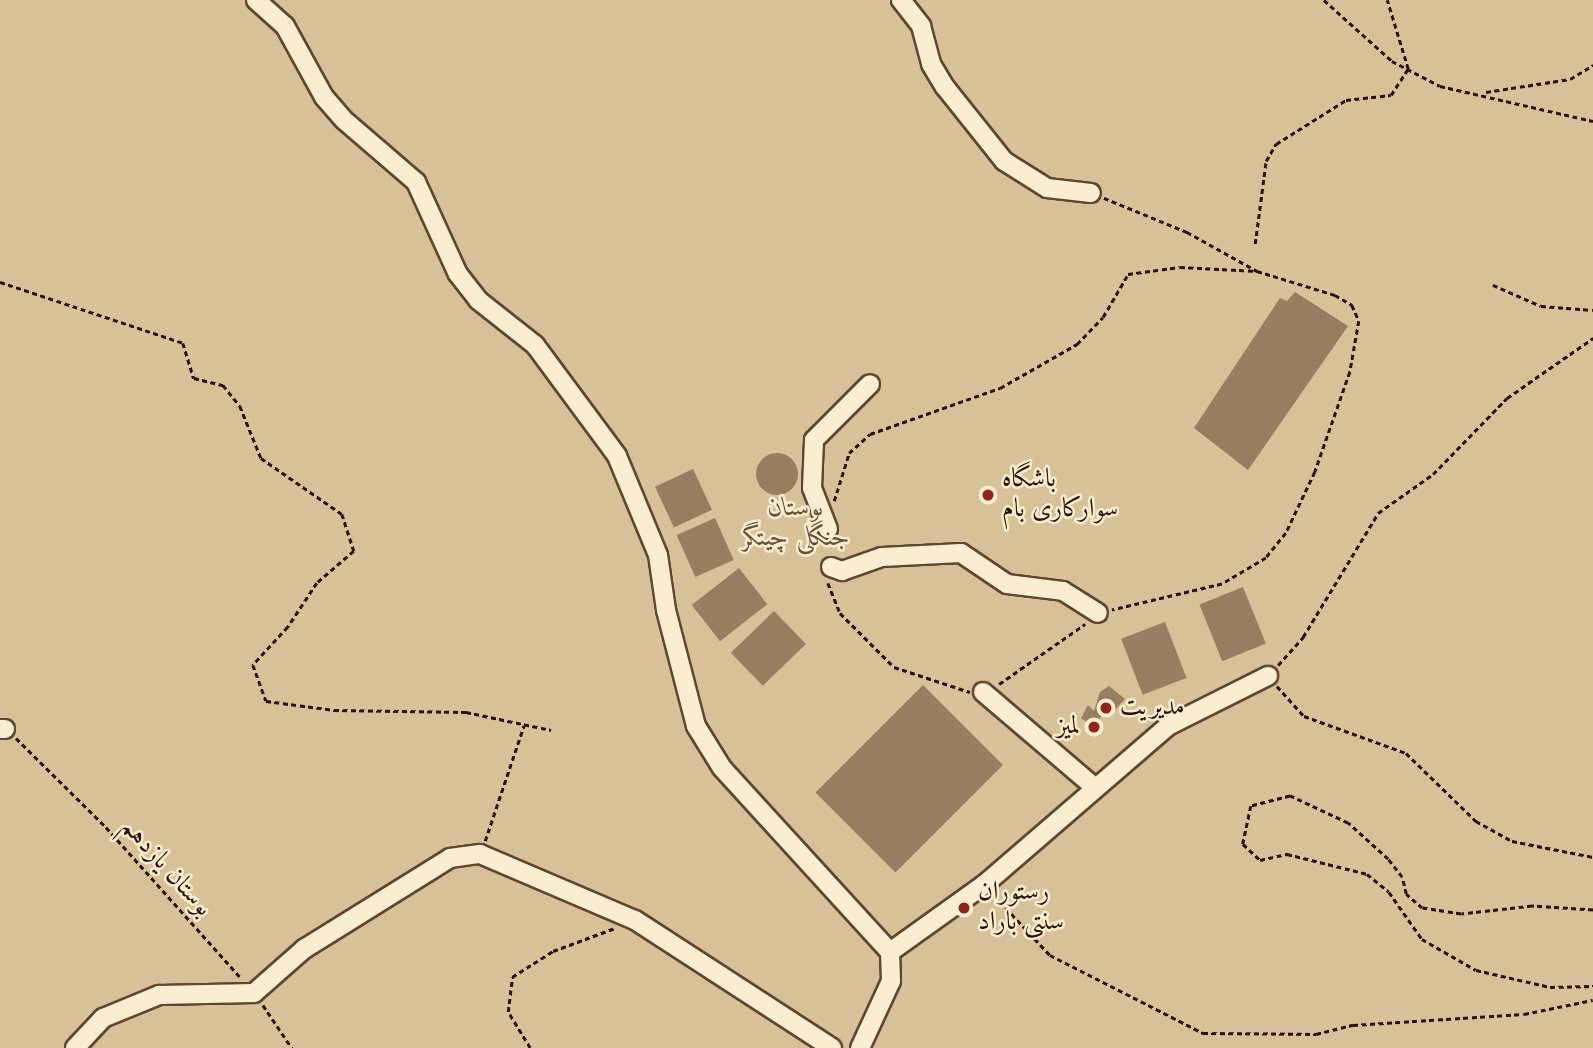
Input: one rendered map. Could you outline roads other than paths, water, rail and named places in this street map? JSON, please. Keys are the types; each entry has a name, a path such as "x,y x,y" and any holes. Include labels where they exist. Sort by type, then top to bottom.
{"street":[{"path":"256,0 285,26 337,113 416,182 458,274 478,300 536,345 617,456 658,555 666,610 696,726 722,768 890,952 891,981 860,1048"},
{"path":"901,0 921,26 938,76 1004,161 1047,188 1091,193"},
{"path":"828,529 812,488 814,440 870,384"},
{"path":"831,567 842,571 882,557 961,553 1007,584 1063,591 1098,613"},
{"path":"890,952 985,884 1093,786 1168,726 1268,676"},
{"path":"983,692 1093,786"},
{"path":"75,1048 103,1018 159,995 254,993 304,950 450,858 480,854 635,920 832,1048"}],"place":[{"name":"باشگاه سوارکاری بام","path":"988,495"},
{"name":"مدیریت","path":"1106,708"},
{"name":"لمیز","path":"1094,727"},
{"name":"رستوران سنتی باراد","path":"964,908"}],"park label":[{"name":"بوستان جنگلی چیتگر","path":"796,524"}]}
